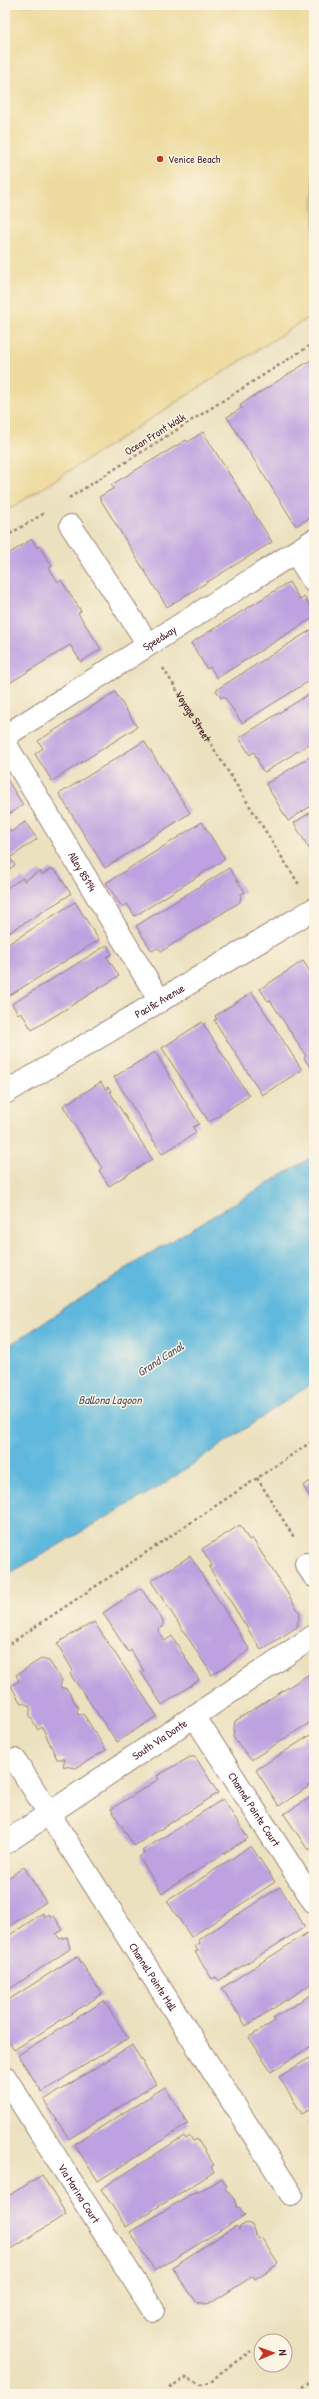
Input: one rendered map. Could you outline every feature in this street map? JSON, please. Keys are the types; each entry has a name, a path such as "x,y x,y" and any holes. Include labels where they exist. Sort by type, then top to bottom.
{"street":[{"path":"71,526 148,644"},
{"name":"Speedway","path":"5,736 314,540"},
{"path":"295,552 314,582"},
{"name":"Alley 85194","path":"5,743 160,1001"},
{"name":"Pacific Avenue","path":"5,1093 314,909"},
{"name":"South Via Donte","path":"5,1842 314,1636"},
{"name":"Channel Pointe Court","path":"194,1716 314,1902"},
{"name":"Channel Pointe Mall","path":"15,1760 291,2194"},
{"name":"Via Marina Court","path":"5,2076 153,2310"}],"path":[{"name":"Ocean Front Walk","path":"66,500 314,343"},
{"path":"5,538 52,508"},
{"name":"Voyage Street","path":"148,644 302,889"},
{"path":"5,1647 314,1440"},
{"path":"257,1478 301,1548 310,1570"},
{"path":"170,2394 170,2387 187,2377 201,2385 210,2383 219,2374 251,2350"},
{"path":"292,2394 314,2379"}],"sand":[{"name":"Venice Beach","path":"5,5 314,5 314,314 5,512"}],"water":[{"name":"Ballona Lagoon","path":"314,1156 314,1382 159,1487 5,1576 5,1348 141,1259"}],"building":[{"path":"314,358 314,515 296,526 227,417 242,408 240,405"},
{"path":"203,432 272,542 167,607 99,497 114,488 111,485 186,440 188,442"},
{"path":"32,539 37,548 39,546 52,566 49,568 58,582 61,580 81,611 78,613 101,649 81,662 70,645 5,686 5,556"},
{"path":"289,582 300,600 304,597 314,613 314,617 217,678 210,667 207,669 191,643"},
{"path":"314,628 314,678 242,723 224,696 221,698 216,690"},
{"path":"314,691 314,741 265,772 262,770 254,752 250,755 239,738"},
{"path":"115,692 137,727 52,781 35,754 43,748 38,741"},
{"path":"144,741 190,813 105,868 59,794"},
{"path":"314,754 314,804 288,821 266,784"},
{"path":"5,776 23,805 5,817"},
{"path":"314,810 314,850 311,852 294,823"},
{"path":"25,822 37,839 10,858 15,865 5,872 5,824 11,832"},
{"path":"202,822 225,859 135,916 127,904 122,907 106,883"},
{"path":"229,868 245,892 241,894 240,902 162,951 157,948 152,951 136,926"},
{"path":"51,869 57,872 71,894 5,935 5,889 23,878 24,881 40,871 42,875"},
{"path":"75,902 99,940 7,997 5,994 5,946"},
{"path":"107,945 112,954 107,957 119,976 32,1030 21,1012 18,1014 12,1004"},
{"path":"303,961 314,978 314,1064 310,1067 304,1058 306,1056 270,1000 268,1001 260,989"},
{"path":"252,992 302,1070 262,1095 214,1020 217,1019 215,1016"},
{"path":"202,1022 249,1096 209,1122 162,1048"},
{"path":"155,1052 199,1124 193,1127 196,1133 162,1154 114,1077"},
{"path":"101,1082 105,1089 108,1087 112,1092 110,1092 152,1159 109,1186 99,1170 102,1168 63,1106"},
{"path":"314,1479 314,1504 303,1486"},
{"path":"240,1525 249,1540 252,1538 300,1613 297,1627 261,1650 209,1567 212,1565 202,1549"},
{"path":"190,1556 250,1650 212,1675 151,1581"},
{"path":"141,1588 163,1621 163,1627 158,1630 165,1641 172,1636 199,1680 162,1705 141,1672 144,1671 131,1650 128,1652 103,1613"},
{"path":"94,1622 157,1716 117,1742 70,1674 73,1671 57,1643"},
{"path":"41,1659 49,1661 62,1680 60,1687 67,1689 78,1707 77,1713 84,1715 106,1750 76,1768 63,1766 65,1759 57,1759 42,1727 38,1730 30,1716 30,1706 20,1702 11,1686 19,1681 16,1675"},
{"path":"314,1671 314,1720 251,1760 233,1737 235,1721"},
{"path":"314,1730 314,1783 279,1806 256,1770 312,1734 311,1731"},
{"path":"190,1757 195,1757 218,1793 134,1846 111,1809 159,1779 157,1776"},
{"path":"314,1795 314,1847 308,1850 284,1814"},
{"path":"223,1799 248,1838 162,1893 139,1857 144,1853 142,1851"},
{"path":"251,1846 275,1882 191,1937 167,1901"},
{"path":"24,1867 46,1902 5,1929 5,1880"},
{"path":"280,1887 305,1927 218,1981 216,1977 212,1979 195,1952 198,1951 195,1946 200,1943 198,1940"},
{"path":"43,1913 45,1917 49,1914 51,1918 54,1916 63,1930 56,1934 60,1939 67,1937 70,1949 5,1992 5,1938"},
{"path":"307,1933 314,1944 314,1982 246,2026 222,1988"},
{"path":"77,1956 102,1994 14,2050 5,2036 5,2002"},
{"path":"314,1993 314,2044 271,2072 249,2037 275,2021 273,2018"},
{"path":"104,2001 128,2038 42,2092 18,2055"},
{"path":"132,2045 156,2084 69,2139 44,2100"},
{"path":"314,2055 314,2107 302,2114 279,2077"},
{"path":"165,2087 188,2124 98,2181 74,2144"},
{"path":"314,2115 314,2132 308,2123 313,2120 311,2117"},
{"path":"184,2136 186,2139 190,2136 193,2141 197,2139 214,2165 211,2167 214,2172 126,2227 101,2189"},
{"path":"42,2175 66,2214 5,2253 5,2198"},
{"path":"222,2178 227,2186 225,2188 234,2199 237,2208 239,2207 245,2215 155,2271 130,2232 196,2191 197,2193"},
{"path":"247,2223 252,2225 255,2234 259,2239 261,2237 278,2264 255,2279 253,2276 211,2303 206,2305 197,2303 172,2267 236,2226 239,2230 239,2227"}],"place":[{"name":"Venice Beach","path":"160,159"}],"water label":[{"name":"Grand Canal","path":"160,1359"}]}
